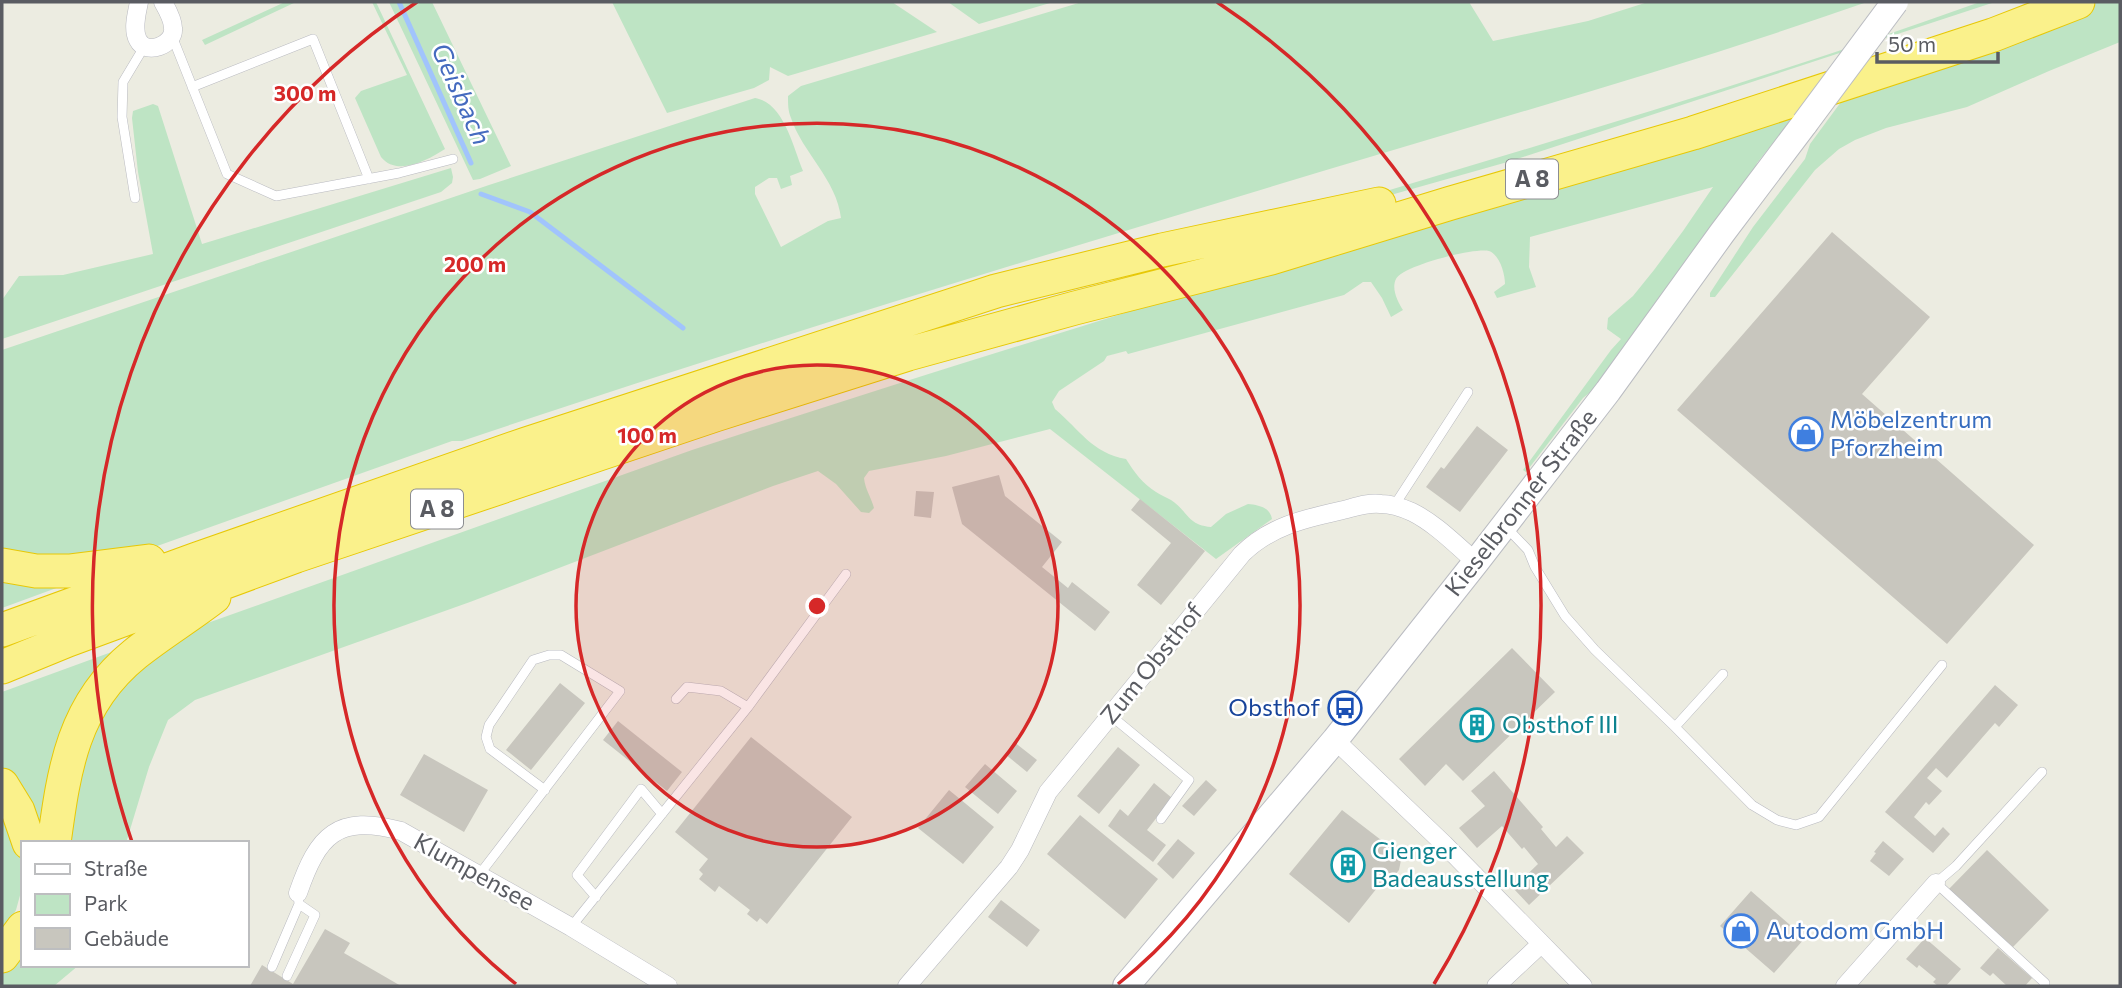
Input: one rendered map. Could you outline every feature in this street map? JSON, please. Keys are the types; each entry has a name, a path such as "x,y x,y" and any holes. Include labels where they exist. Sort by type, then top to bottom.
{"highway":[{"name":"A 8","path":"2,630 526,444 996,291 1162,250 1413,196 1547,158 1948,33 2027,2"},
{"name":"A 8","path":"2,667 68,639 242,576 631,442 895,358 1271,258 1438,206 1693,133 1981,38 2078,2"},
{"path":"2,565 36,571 69,571 132,562 197,559"},
{"path":"54,841 61,790 72,743 85,714 102,688 132,656 242,576"},
{"path":"2,785 18,811 28,841"},
{"path":"2,956 21,931"}],"street":[{"path":"139,2 136,32 144,47 160,47 172,36 174,28 163,2"},
{"name":"Kieselbronner Straße","path":"1126,986 1335,740 1476,562 1608,391 1714,243 1895,2"},
{"name":"Zum Obsthof","path":"907,986 1009,867 1048,792 1254,542 1281,527 1304,519 1379,503 1412,512 1476,562"},
{"path":"1335,740 1444,844 1583,986"},
{"name":"Klumpensee","path":"298,899 307,865 321,845 336,831 375,824 401,831 571,927 659,984"},
{"path":"1845,986 1936,883"},
{"path":"1496,986 1541,944"}],"lane":[{"path":"172,36 227,174 276,196 369,179 453,159"},
{"path":"192,87 313,39 369,179"},
{"path":"135,198 122,117 123,82 144,47"},
{"path":"1394,506 1468,392"},
{"path":"1504,526 1528,550 1535,567 1565,616 1595,650 1752,805 1777,820 1796,825 1819,817 1942,665"},
{"path":"571,927 748,707 846,573"},
{"path":"479,875 545,790 620,691 561,655 549,654 533,660 489,725 486,737 490,748 545,790"},
{"path":"1675,727 1723,674"},
{"path":"676,699 687,687 720,691 748,707"},
{"path":"1110,715 1189,780 1161,819"},
{"path":"2042,772 1956,866 1936,883 2045,983 2044,986"},
{"path":"596,897 577,875 641,789 662,814"},
{"path":"272,967 298,899 315,915 287,976"}],"green space":[{"path":"285,2 296,2 205,45 202,40"},
{"path":"372,2 376,2 445,149 413,165 395,166 381,157 355,98 361,91 407,75"},
{"path":"389,2 432,2 511,166 473,180"},
{"path":"612,2 892,2 937,32 788,76 770,67 769,80 754,88 667,113"},
{"path":"948,2 1048,2 1050,3 979,24"},
{"path":"1082,2 1469,2 1493,41 1588,21 1648,2 1867,2 1664,69 999,269 462,441 452,441 146,550 125,556 2,558 2,350 755,98 773,108 780,117 803,171 790,176 792,185 781,189 777,178 769,178 755,187 755,194 781,247 828,221 841,218 833,191 796,130 789,113 788,96 801,86"},
{"path":"1980,2 1995,2 1511,161 1373,200 1373,195 1754,79"},
{"path":"2099,2 2120,2 2120,42 1967,107 1886,128 1839,149 1815,170 1715,297 1710,297 1753,227 1805,159 1810,144 1841,102"},
{"path":"153,104 158,106 202,244 451,168 452,183 441,192 2,339 2,300 19,276 63,275 153,254 138,172 132,118 133,111"},
{"path":"1800,109 1757,163 1756,166 1760,169 1599,385 1583,398 1526,472 1523,470 1621,339 1607,329 1608,318 1633,296 1654,270 1713,187 1530,237 1529,267 1536,287 1497,298 1494,292 1505,284 1503,270 1496,256 1489,251 1455,255 1424,263 1401,274 1394,287 1403,310 1391,317 1371,282 1363,282 1344,295 1128,354 1126,351 1107,356 1104,361 1059,391 1052,402 1055,409 1087,440 1104,452 1126,459 1147,485 1177,504 1197,523 1211,527 1226,514 1248,504 1269,512 1272,519 1216,559 1050,429 946,456 869,471 864,478 874,508 869,513 861,512 836,484 818,471 470,602 195,700 168,720 149,767 127,841 61,841 66,806 114,684 202,625 692,450 1245,276"},
{"path":"2,572 70,583 2,608"},
{"path":"128,646 49,841 2,774 2,692"},
{"path":"2,796 21,841 21,892 16,910 2,935"},
{"path":"21,954 21,967 77,967 54,986 2,986 2,972"}],"building":[{"name":"Möbelzentrum Pforzheim","path":"1832,232 1930,317 1862,394 2034,545 1947,644 1677,410"},
{"path":"1477,426 1508,450 1460,512 1426,487 1441,467 1444,469"},
{"path":"999,475 1005,496 1062,542 1042,567 1068,588 1072,582 1110,612 1095,631 962,524 952,487"},
{"path":"916,491 934,492 931,518 914,516"},
{"path":"1140,499 1205,551 1161,605 1137,585 1171,543 1131,510"},
{"name":"Obsthof III","path":"1512,648 1555,692 1463,781 1446,764 1425,786 1399,759"},
{"path":"560,683 585,703 531,770 506,750"},
{"path":"1995,685 2018,705 1999,727 1995,723 1947,778 1936,768 1927,778 1942,791 1929,805 1926,802 1914,817 1935,836 1943,827 1950,834 1933,853 1885,812"},
{"path":"618,721 682,772 667,791 603,740"},
{"path":"751,737 852,817 767,924 760,918 757,922 747,914 750,910 719,886 715,892 699,879 703,874 699,870 708,859 675,832"},
{"path":"1014,742 1037,760 1027,772 1005,754"},
{"path":"1118,747 1140,765 1099,814 1077,796"},
{"path":"424,754 488,790 464,832 400,795"},
{"path":"985,764 1017,791 998,814 965,787"},
{"path":"1494,771 1543,827 1541,829 1556,847 1567,836 1584,853 1529,905 1513,888 1538,864 1524,847 1522,849 1502,826 1477,848 1459,828 1485,806 1471,791"},
{"path":"1206,780 1217,790 1194,816 1182,806"},
{"path":"1154,783 1172,798 1147,830 1166,845 1153,862 1108,826 1120,809 1128,816"},
{"path":"949,790 994,827 963,864 918,828"},
{"name":"Gienger Badeausstellung","path":"1342,810 1398,853 1401,860 1399,870 1394,876 1389,873 1349,923 1289,874"},
{"path":"1080,815 1158,879 1125,919 1047,854"},
{"path":"1178,839 1195,853 1173,879 1157,864"},
{"path":"1883,841 1904,859 1889,876 1870,861"},
{"path":"1987,850 2049,910 2013,947 1948,890"},
{"path":"1751,891 1805,938 1774,973 1720,926"},
{"path":"1001,900 1040,930 1027,947 988,917"},
{"path":"325,929 350,943 344,953 401,986 250,986 262,965 293,984"},
{"path":"1925,938 1961,969 1946,986 1938,986 1933,982 1936,979 1919,965 1917,968 1906,959"},
{"path":"1998,948 2032,978 2025,986 2007,986 1993,973 1990,976 1980,968"}],"waterway":[{"name":"Geisbach","path":"399,2 471,163"},
{"path":"481,194 530,212 683,328"}],"place":[{"name":"Möbelzentrum Pforzheim","path":"1806,434"},
{"name":"Obsthof","path":"1345,708"},
{"name":"Obsthof III","path":"1477,725"},
{"name":"Gienger Badeausstellung","path":"1348,865"},
{"name":"Autodom GmbH","path":"1741,931"}]}
